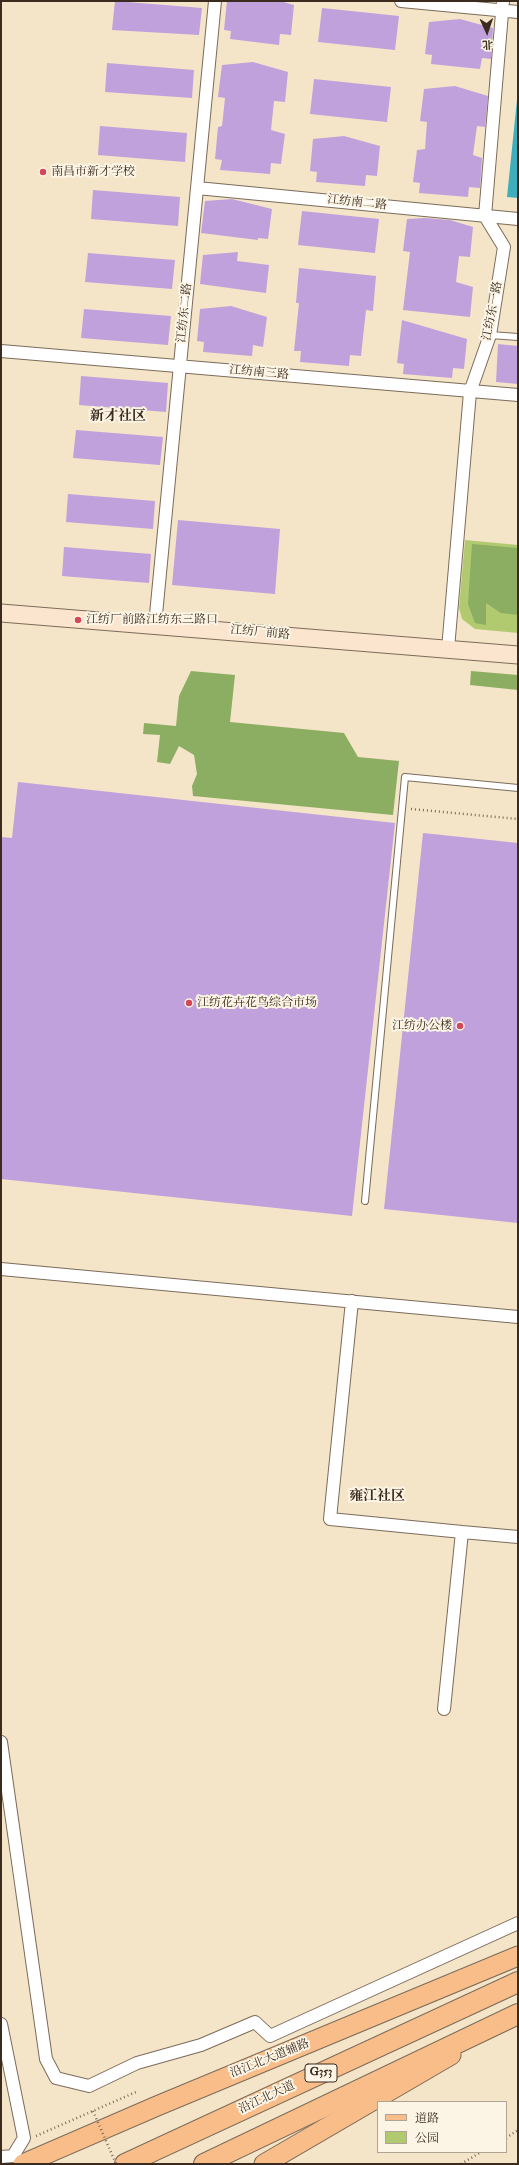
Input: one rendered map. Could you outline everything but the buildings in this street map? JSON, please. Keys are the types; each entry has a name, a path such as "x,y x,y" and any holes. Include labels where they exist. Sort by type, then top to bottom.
{"highway":[{"name":"沿江北大道","path":"125,2164 518,1982"},
{"name":"G353","path":"204,2164 518,2015"}],"main road":[{"name":"江纺厂前路","path":"1,613 518,655"},
{"name":"沿江北大道辅路","path":"23,2164 157,2106 518,1956"},
{"name":"G353","path":"264,2164 518,2015"}],"street":[{"name":"江纺东二路","path":"155,625 215,1"},
{"path":"401,1 503,6 518,12"},
{"path":"485,216 503,6"},
{"name":"江纺南二路","path":"197,188 518,219"},
{"name":"江纺东一路","path":"448,649 470,392 490,335 504,247 485,216"},
{"name":"江纺南三路","path":"1,351 518,395"},
{"path":"1,1269 518,1317"},
{"path":"352,1301 330,1519 518,1537"},
{"path":"444,1708 462,1532"},
{"path":"1,1742 46,2059 56,2078 90,2086 137,2063 201,2045 256,2022 270,2036 518,1923"},
{"path":"1,2024 24,2138 13,2156 1,2156"}],"lane":[{"path":"490,335 518,337"},
{"path":"365,1200 405,777 518,788"}],"path":[{"path":"402,808 518,819"},
{"path":"116,2164 93,2111 136,2092"},
{"path":"507,2137 518,2130"},
{"path":"461,2164 479,2153"}],"green space":[{"path":"465,540 518,545 518,633 475,629 462,619 459,608"},
{"path":"472,544 518,548 518,615 501,613 486,603 486,625 475,623 468,604"},
{"path":"191,671 235,675 230,722 344,733 358,757 399,761 393,815 193,796 192,786 197,774 194,755 179,746 170,764 157,762 160,735 143,734 144,723 176,726 179,696"},
{"path":"471,671 518,675 518,690 470,685"}],"water":[{"path":"518,90 518,198 507,197"}],"place":[{"name":"南昌市新才学校","path":"43,172"},
{"name":"江纺厂前路江纺东三路口","path":"78,620"},
{"name":"江纺花卉花鸟综合市场","path":"189,1003"},
{"name":"江纺办公楼","path":"460,1026"}],"district":[{"name":"新才社区","path":"118,417"},
{"name":"雍江社区","path":"377,1497"}]}
